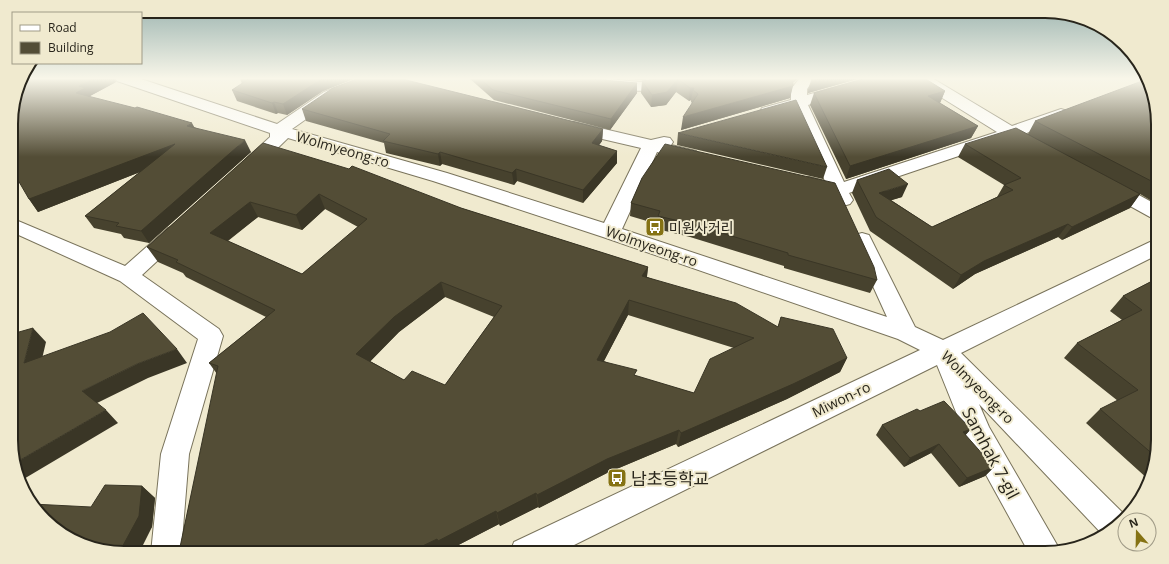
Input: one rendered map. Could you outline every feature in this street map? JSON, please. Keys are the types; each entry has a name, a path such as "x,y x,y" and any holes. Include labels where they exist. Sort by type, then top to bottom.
{"street":[{"name":"Wolmyeong-ro","path":"201,104 279,130 440,177 610,232 906,333 942,350 1112,523"},
{"path":"238,175 279,138 279,130 316,104"},
{"path":"754,115 772,104"},
{"path":"803,104 838,190 906,333"},
{"path":"963,104 1031,144"},
{"path":"794,180 838,190 1010,133 1075,109"},
{"path":"560,124 704,158"},
{"path":"610,232 651,146 681,137"},
{"path":"1094,179 1151,210"},
{"path":"128,276 186,223"},
{"path":"18,227 128,276 211,336 175,454 167,546"},
{"name":"Miwon-ro","path":"539,546 942,350 1151,250"},
{"name":"Samhak 7-gil","path":"942,350 978,434 1042,546"}],"building":[{"path":"20,104 121,104 135,108 137,107 192,123 187,126 245,140 141,231 116,226 119,223 85,216 175,144 29,199 18,180 18,117"},
{"path":"309,104 504,104 603,129 592,143 617,151 583,190 516,169 512,173 440,152 438,154 383,141 390,134 302,109"},
{"path":"551,104 622,104 611,119"},
{"path":"691,104 728,104 683,117"},
{"path":"781,104 798,104 827,167 678,133"},
{"path":"820,104 942,104 978,126 850,166"},
{"path":"1080,104 1149,104 1151,124 1151,181 1035,121"},
{"path":"1016,128 1140,194 1072,227 1068,224 984,261 961,275 876,217 857,180 889,169 908,184 879,193 932,227 1013,190 1004,185 1021,178 965,144"},
{"path":"263,143 349,169 352,166 461,208 648,267 642,276 736,303 778,327 781,317 833,329 847,358 793,384 681,433 679,430 607,459 537,495 536,493 497,513 496,511 438,541 437,539 422,546 180,546 218,366 209,363 275,310 176,262 178,260 147,247","holes":["319,194 367,219 302,274 210,233 250,202 296,215","441,282 502,306 445,385 412,371 404,380 356,354 394,317","629,300 754,338 710,359 694,393 634,375 637,370 597,360"]},
{"path":"665,144 835,183 874,267 877,280 788,255 788,253 692,224 658,216 660,211 631,203 642,178"},
{"path":"1151,282 1150,452 1100,409 1138,390 1077,343 1142,310 1123,296"},
{"path":"143,313 177,349 137,364 82,391 106,410 20,460 18,440 18,332 33,328 24,363 110,332"},
{"path":"944,401 971,429 963,432 994,467 967,478 939,444 910,458 882,425 917,409 920,411"},
{"path":"105,485 142,486 139,516 123,546 103,544 71,532 59,524 40,504 91,507"}],"place":[{"name":"미원사거리","path":"655,227"},
{"name":"남초등학교","path":"617,478"}]}
